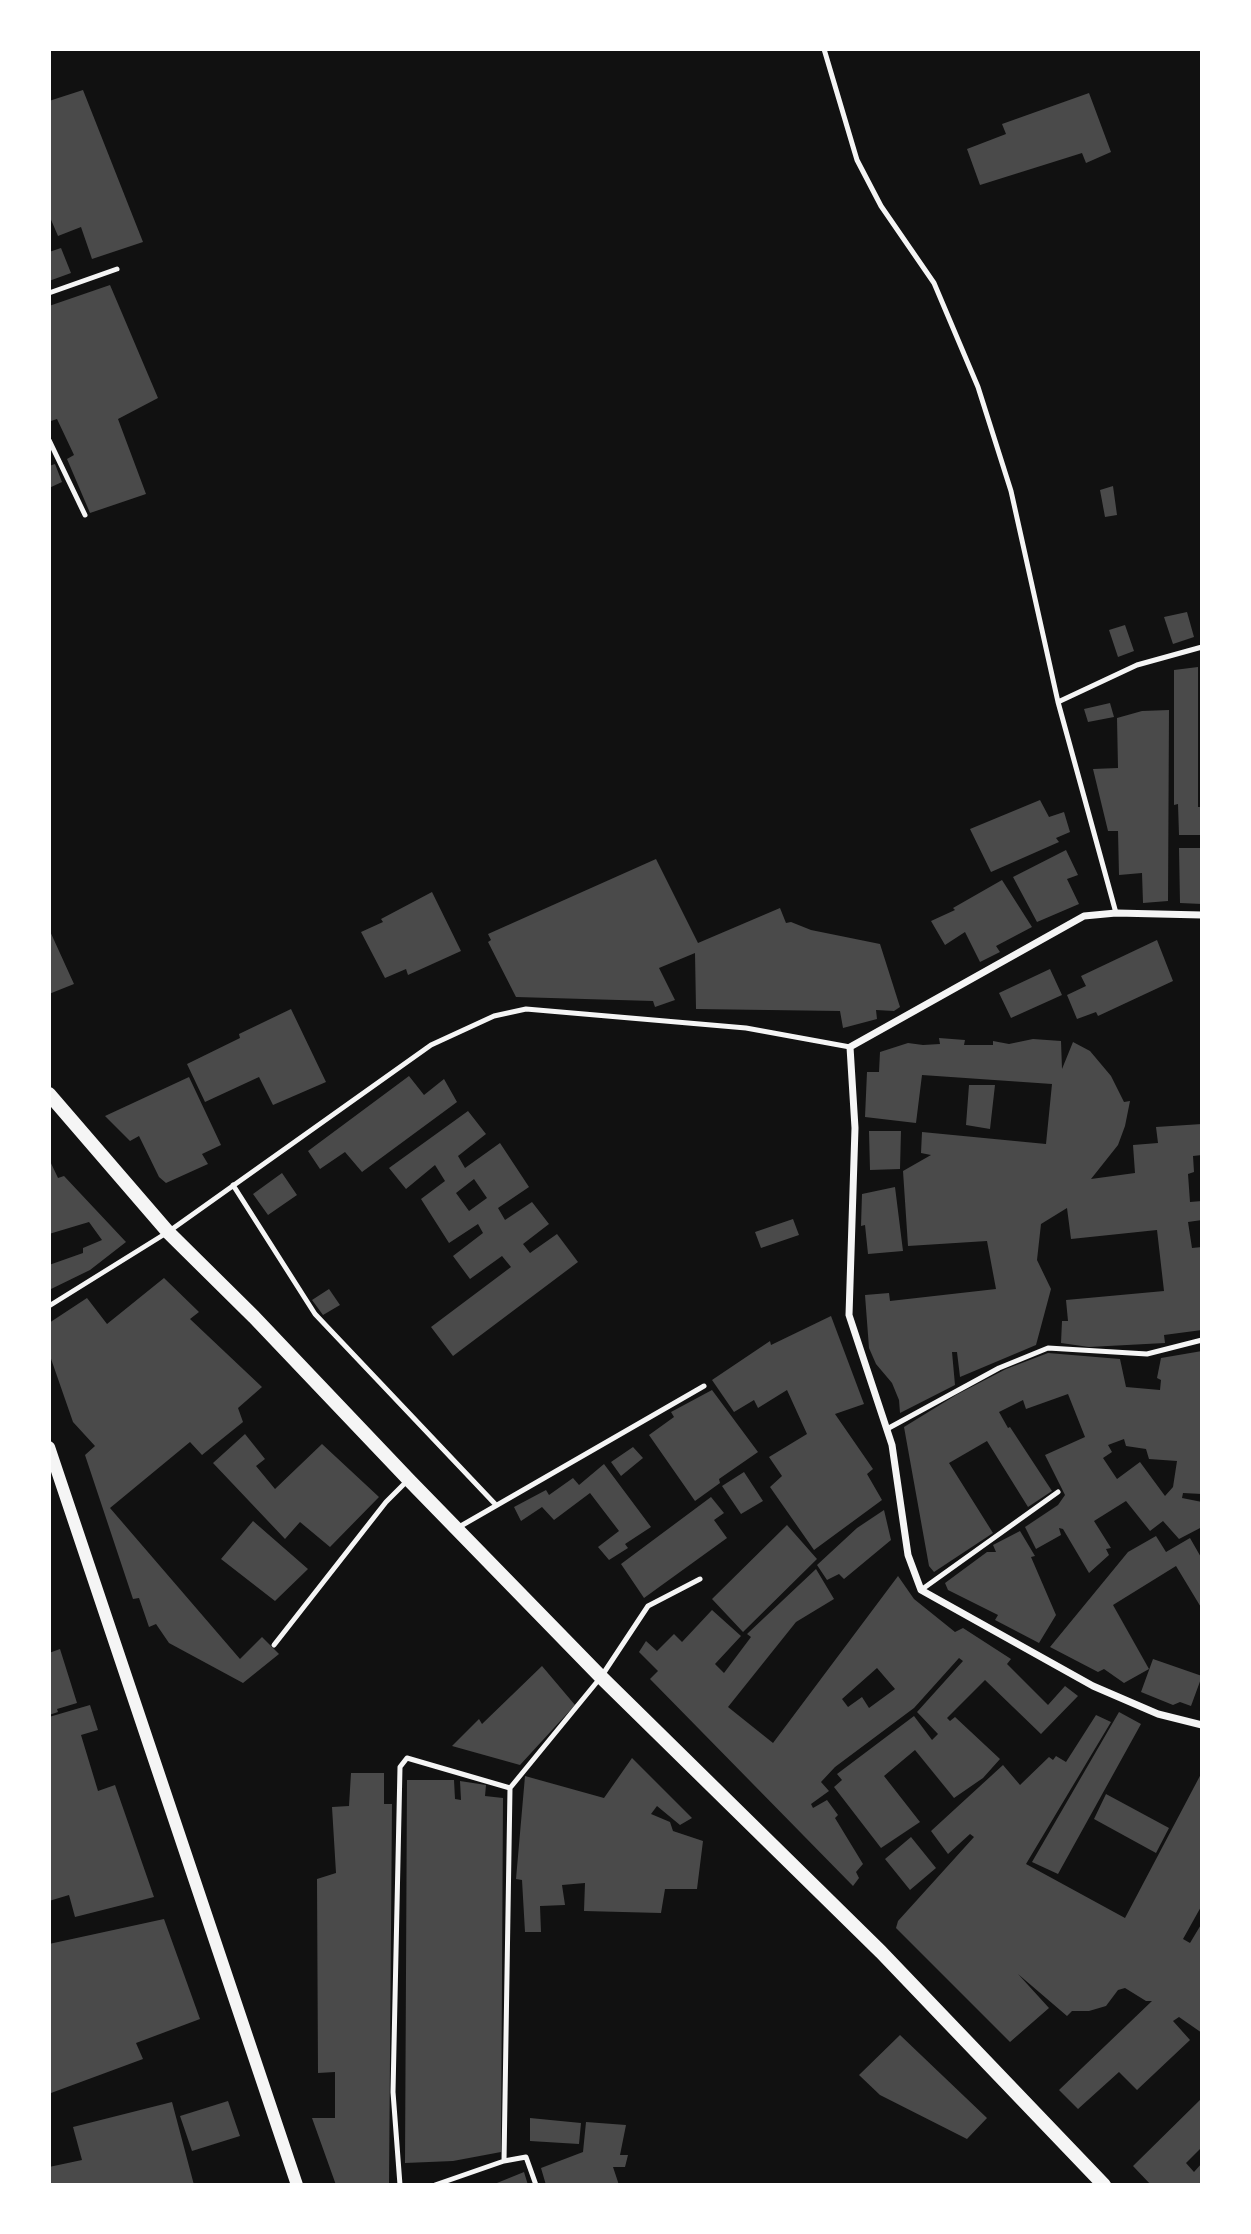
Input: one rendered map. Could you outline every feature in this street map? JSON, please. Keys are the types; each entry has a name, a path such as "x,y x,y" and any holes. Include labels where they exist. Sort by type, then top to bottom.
{"main road":[{"path":"49,1094 168,1232 254,1317 601,1678 881,1952 1104,2185"}],"street":[{"path":"1202,915 1116,913 1084,916 850,1048 855,1128 849,1315 892,1445 908,1555 921,1590 1093,1686 1158,1714 1202,1725"},
{"path":"49,1447 297,2185"}],"lane":[{"path":"824,49 857,160 881,206 934,283 978,387 1012,491 1058,702 1116,913"},
{"path":"49,293 117,269"},
{"path":"49,440 85,515"},
{"path":"1058,702 1138,665 1202,647"},
{"path":"49,1306 168,1232 431,1045 494,1016 526,1009 732,1027 850,1048"},
{"path":"233,1185 315,1314 496,1506"},
{"path":"887,1429 999,1368 1048,1349 1147,1354 1202,1340"},
{"path":"456,1529 704,1386"},
{"path":"274,1645 386,1502 409,1480"},
{"path":"921,1590 1058,1492"},
{"path":"504,2161 510,1788 601,1678 648,1606 699,1579"},
{"path":"400,2185 393,2092 400,1767 407,1758 510,1788"},
{"path":"435,2185 504,2161 526,2157 536,2185"}],"building":[{"path":"83,90 143,242 92,259 81,227 58,236 49,215 49,101"},
{"path":"1089,93 1111,152 1086,163 1082,153 980,185 967,149 1006,134 1002,124"},
{"path":"61,248 71,273 49,281 49,252"},
{"path":"110,285 158,398 118,419 146,494 90,513 67,459 74,455 57,419 51,421 49,417 49,306"},
{"path":"55,464 62,482 49,488 49,466"},
{"path":"1113,486 1117,515 1105,517 1100,490"},
{"path":"1187,612 1194,637 1173,644 1164,617"},
{"path":"1125,625 1134,651 1118,657 1109,630"},
{"path":"1198,667 1198,807 1202,807 1202,835 1179,835 1178,804 1174,805 1174,670"},
{"path":"1110,703 1114,717 1088,722 1084,709"},
{"path":"1169,710 1168,901 1143,903 1142,873 1119,875 1118,831 1108,831 1093,769 1118,768 1117,718 1142,711"},
{"path":"1040,800 1049,817 1064,812 1070,832 1056,838 1059,842 991,872 970,829"},
{"path":"1179,848 1202,848 1202,904 1180,903"},
{"path":"1066,850 1078,875 1067,879 1079,904 1037,922 1013,877"},
{"path":"656,859 698,943 780,908 786,923 880,944 900,1007 894,1011 876,1010 877,1019 843,1028 840,1011 696,1009 695,953 659,968 675,1000 655,1007 653,1001 516,997 488,942 491,940 488,934"},
{"path":"1002,880 1032,927 996,946 1000,952 980,962 965,932 945,945 931,921 955,910 953,908"},
{"path":"432,892 461,951 408,975 406,969 385,978 361,932"},
{"path":"49,929 74,984 49,994"},
{"path":"1157,940 1173,981 1098,1016 1096,1012 1077,1019 1067,995 1086,986 1081,976"},
{"path":"1050,969 1062,995 1011,1018 999,993"},
{"path":"291,1009 326,1082 273,1105 259,1077 205,1102 187,1064 240,1038 239,1034"},
{"path":"939,1038 965,1040 964,1045 993,1045 993,1041 1009,1044 1033,1039 1061,1041 1062,1069 1073,1042 1090,1051 1111,1076 1124,1102 1130,1101 1118,1145 1091,1179 1135,1173 1133,1145 1158,1143 1156,1127 1202,1124 1202,1155 1193,1156 1194,1172 1188,1174 1190,1202 1202,1201 1202,1220 1188,1222 1192,1248 1202,1247 1202,1330 1164,1335 1165,1343 1089,1347 1061,1343 1062,1321 1068,1321 1066,1300 1164,1291 1157,1230 1071,1239 1067,1208 1041,1224 1037,1260 1051,1289 1036,1345 960,1377 957,1352 952,1352 955,1385 900,1413 899,1400 892,1383 876,1364 869,1348 865,1295 889,1293 890,1301 996,1289 987,1241 908,1246 903,1171 931,1155 921,1153 922,1132 1046,1144 1052,1084 922,1075 916,1123 865,1117 867,1072 879,1072 880,1052 908,1043 940,1044"},
{"path":"409,1076 424,1095 444,1079 457,1102 362,1172 345,1152 320,1169 308,1151"},
{"path":"189,1077 221,1145 202,1154 208,1164 166,1183 159,1177 139,1136 130,1141 105,1116"},
{"path":"969,1085 995,1085 990,1129 966,1125"},
{"path":"468,1111 486,1134 458,1156 465,1168 500,1143 529,1187 498,1208 505,1220 532,1202 549,1224 523,1244 530,1253 557,1234 578,1262 453,1356 431,1327 511,1267 502,1256 470,1279 453,1256 483,1233 478,1224 449,1243 421,1199 445,1181 435,1165 406,1189 389,1168","holes":["474,1179 487,1198 469,1211 456,1193"]},
{"path":"869,1131 901,1131 900,1169 870,1170"},
{"path":"49,1159 58,1178 64,1176 126,1242 90,1270 49,1290 49,1265 83,1253 83,1248 102,1240 89,1222 49,1234"},
{"path":"282,1173 297,1195 268,1215 253,1194"},
{"path":"895,1187 903,1251 868,1254 865,1225 861,1226 862,1194"},
{"path":"793,1219 799,1235 761,1248 755,1232"},
{"path":"164,1278 199,1312 190,1319 262,1387 238,1408 243,1422 202,1455 190,1442 110,1508 240,1659 262,1637 279,1654 243,1683 169,1643 156,1624 149,1627 139,1598 133,1599 85,1455 95,1446 73,1422 49,1353 49,1323 87,1298 107,1324"},
{"path":"329,1289 340,1305 323,1315 312,1300"},
{"path":"831,1316 864,1404 835,1414 873,1469 867,1474 882,1500 814,1550 770,1487 782,1476 769,1457 807,1434 787,1390 758,1408 754,1400 734,1412 712,1380 770,1341 771,1345"},
{"path":"1202,1351 1202,1494 1183,1493 1182,1498 1202,1502 1202,1527 1179,1539 1163,1521 1150,1531 1126,1501 1094,1521 1111,1548 1106,1549 1109,1555 1089,1573 1063,1529 1059,1528 1061,1535 1036,1549 1025,1527 1058,1505 1065,1495 1045,1455 1085,1437 1068,1394 1026,1409 1023,1400 999,1412 1052,1491 1028,1507 987,1441 949,1463 993,1533 934,1572 929,1566 904,1427 956,1395 1006,1369 1048,1353 1120,1359 1126,1387 1160,1390 1161,1380 1157,1378 1161,1358","holes":["1124,1439 1126,1446 1146,1449 1149,1459 1177,1461 1173,1487 1165,1496 1140,1462 1117,1479 1103,1458 1112,1452 1108,1445"]},
{"path":"712,1390 758,1452 719,1479 720,1483 695,1501 649,1435 674,1417 671,1412"},
{"path":"245,1434 265,1459 256,1466 275,1489 322,1444 379,1497 330,1547 300,1522 285,1539 213,1463"},
{"path":"633,1447 643,1458 621,1476 611,1462"},
{"path":"604,1464 651,1527 625,1544 628,1548 609,1560 598,1547 619,1531 590,1493 554,1520 542,1507 521,1521 514,1507 546,1490 549,1495 573,1478 579,1485"},
{"path":"744,1472 763,1501 741,1514 722,1486"},
{"path":"711,1497 724,1513 714,1520 727,1538 644,1598 621,1564"},
{"path":"884,1510 891,1540 844,1579 839,1574 827,1580 817,1565 857,1528"},
{"path":"253,1521 308,1569 275,1601 221,1559"},
{"path":"787,1525 817,1559 743,1632 712,1599"},
{"path":"1020,1531 1035,1556 1031,1557 1056,1615 1039,1643 995,1620 998,1615 948,1590 945,1583 987,1552 996,1552 993,1545"},
{"path":"1156,1536 1166,1552 1190,1538 1202,1559 1202,1609 1176,1566 1113,1605 1149,1669 1124,1683 1104,1669 1098,1672 1050,1647 1128,1552"},
{"path":"816,1569 834,1599 796,1622 728,1707 773,1743 898,1576 914,1599 955,1632 963,1628 1011,1659 1007,1664 1048,1705 1065,1686 1078,1696 1041,1734 985,1680 947,1718 950,1721 955,1717 1000,1759 983,1778 954,1798 915,1750 884,1776 920,1822 881,1848 834,1787 842,1780 837,1774 914,1716 932,1740 938,1734 917,1712 963,1661 959,1658 914,1708 835,1767 821,1782 829,1791 811,1804 813,1808 827,1800 838,1815 835,1818 863,1864 856,1872 859,1878 853,1886 650,1679 658,1671 639,1652 646,1641 657,1651 674,1634 682,1642 712,1610 741,1636 715,1664 724,1673 751,1637 747,1634","holes":["877,1668 895,1689 869,1708 862,1697 848,1707 842,1699"]},
{"path":"60,1649 77,1703 57,1709 58,1712 49,1715 49,1653"},
{"path":"1153,1659 1202,1676 1191,1706 1180,1702 1173,1705 1141,1692"},
{"path":"542,1666 575,1705 520,1765 452,1746 479,1719 482,1724"},
{"path":"90,1705 98,1730 81,1735 98,1791 115,1785 154,1897 75,1917 69,1895 49,1901 49,1717"},
{"path":"1119,1712 1141,1724 1058,1874 1032,1862"},
{"path":"1096,1715 1111,1722 1026,1864 1125,1918 1202,1772 1202,1905 1183,1939 1190,1943 1202,1923 1202,2033 1179,2017 1173,2021 1190,2040 1137,2090 1119,2072 1078,2109 1059,2090 1152,2001 1146,2001 1125,1988 1118,1990 1106,2006 1089,2011 1072,2011 1067,2016 1018,1974 1049,2008 1010,2042 896,1928 898,1921 974,1837 970,1834 948,1854 931,1831 1003,1765 1020,1785 1049,1757 1053,1760 1056,1756 1066,1762"},
{"path":"632,1758 692,1818 680,1825 657,1806 651,1814 670,1822 673,1831 703,1841 697,1889 665,1889 661,1913 584,1911 585,1883 562,1885 565,1905 540,1906 541,1932 525,1932 522,1880 516,1879 525,1776 604,1798"},
{"path":"351,1773 384,1773 384,1804 392,1804 389,2184 386,2185 336,2185 312,2118 335,2118 335,2072 318,2073 317,1879 336,1873 332,1807 349,1806"},
{"path":"407,1780 454,1780 455,1799 461,1800 460,1781 486,1785 485,1796 503,1798 501,2152 453,2161 405,2163"},
{"path":"1106,1794 1169,1828 1156,1853 1094,1819"},
{"path":"911,1837 936,1868 910,1890 885,1859"},
{"path":"164,1919 200,2019 136,2043 143,2059 51,2093 49,1944"},
{"path":"900,2035 987,2118 967,2139 880,2095 859,2075"},
{"path":"1202,2098 1202,2147 1186,2163 1194,2172 1202,2163 1202,2185 1151,2185 1133,2166"},
{"path":"228,2101 240,2136 192,2151 180,2116"},
{"path":"172,2102 194,2185 49,2185 49,2167 82,2160 73,2127"},
{"path":"530,2118 581,2123 579,2144 530,2141"},
{"path":"586,2122 626,2125 620,2155 628,2155 625,2167 613,2167 619,2185 546,2185 541,2168 583,2152"},
{"path":"524,2172 528,2185 492,2185"}]}
